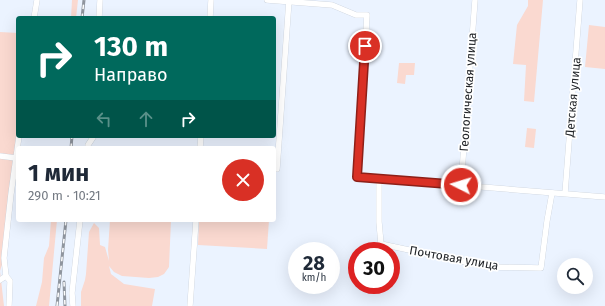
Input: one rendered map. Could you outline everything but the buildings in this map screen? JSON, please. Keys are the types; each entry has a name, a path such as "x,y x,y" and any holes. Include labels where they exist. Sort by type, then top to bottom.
{"street":[{"path":"34,16 37,0"},
{"path":"99,16 100,0"},
{"path":"210,16 211,0"},
{"path":"267,0 332,5 356,15 367,15 357,177 605,197"},
{"name":"Геологическая улица","path":"461,185 475,0"},
{"name":"Детская улица","path":"565,193 580,0"},
{"path":"277,169 289,1"},
{"path":"0,156 16,158 4,258 6,276 10,281 9,306"},
{"name":"Почтовая улица","path":"379,179 378,222 381,244 489,266 541,268 552,193"},
{"path":"73,306 72,293 80,222"},
{"path":"190,306 196,222"},
{"path":"0,280 6,276"}],"shaded area":[{"path":"72,0 78,0 76,16 71,16"},
{"path":"528,0 543,0 534,102 524,101 526,65 513,64 517,25 528,6"},
{"path":"589,25 605,27 605,69 585,67"},
{"path":"0,32 16,33 16,138 18,138 4,258 0,271"},
{"path":"399,63 415,63 414,75 406,75 405,84 397,83"},
{"path":"527,128 536,129 534,148 525,147"},
{"path":"51,222 57,222 49,306 36,306 42,282 44,258 49,246"},
{"path":"110,222 171,222 169,267 164,274 158,277 149,278 122,276 114,272 109,266 111,274 124,284 155,289 152,306 81,306 81,292 86,274 89,232 94,223 99,228 100,245 105,247 109,261 108,250"},
{"path":"199,222 269,222 267,249 198,245"},
{"path":"0,271 4,306 0,306"}],"railway":[{"path":"82,16 84,0"},
{"path":"71,146 72,138"},
{"path":"57,306 66,222"},
{"path":"64,282 65,306"}],"route":[{"path":"365,46 357,177 461,185"}]}
